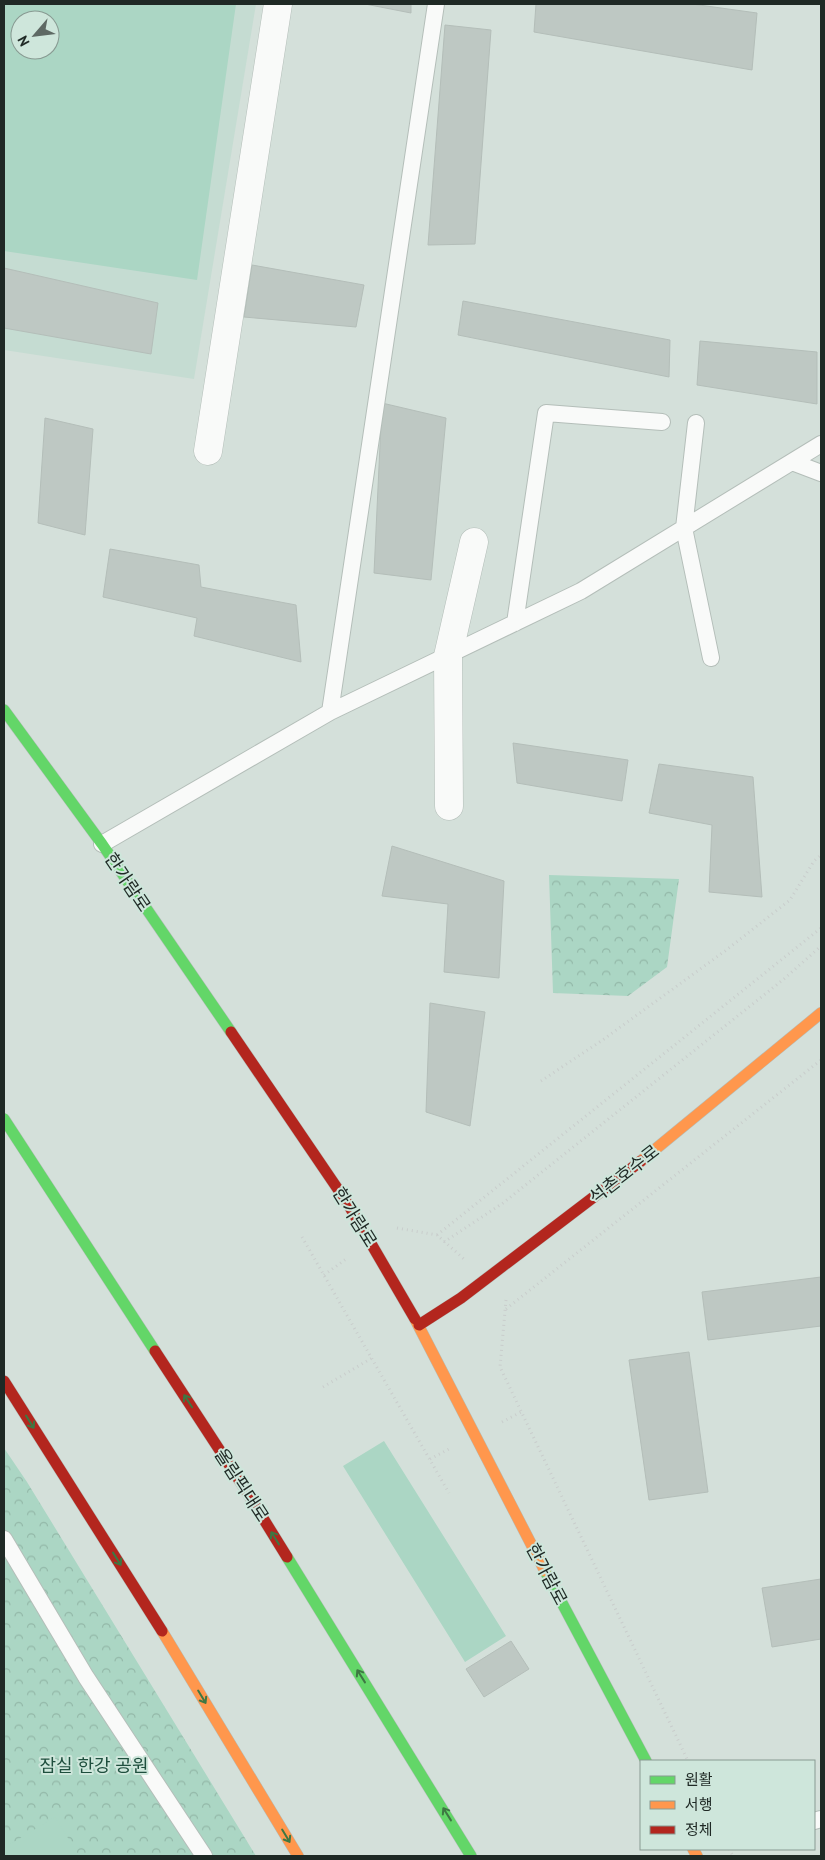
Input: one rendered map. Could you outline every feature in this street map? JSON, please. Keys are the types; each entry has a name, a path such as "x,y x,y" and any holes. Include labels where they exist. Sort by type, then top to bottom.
{"main road":[{"name":"한가람로","path":"4,710 102,844 348,1204 419,1325 546,1574 645,1760"},
{"name":"석촌호수로","path":"419,1325 462,1298 619,1179 821,1013"},
{"name":"올림픽대로","path":"4,1119 245,1489 472,1856"},
{"path":"4,1381 131,1580 298,1856"}],"street":[{"path":"208,451 278,4"},
{"path":"449,806 448,656 474,542"}],"lane":[{"path":"330,712 436,4"},
{"path":"515,623 546,413 662,422"},
{"path":"696,423 684,528 711,658"},
{"path":"102,844 330,712 581,591 821,444"},
{"path":"792,462 821,473"},
{"path":"4,1539 86,1677 204,1856"},
{"path":"695,1853 709,1850"}],"path":[{"path":"541,1081 612,1033 725,951 790,900 814,861 821,856"},
{"path":"437,1235 821,928"},
{"path":"391,1228 437,1235 444,1242 503,1203 784,979 821,946"},
{"path":"505,1310 821,1060"},
{"path":"302,1237 449,1493"},
{"path":"507,1294 500,1367 688,1760"},
{"path":"324,1387 372,1358"}],"shaded area":[{"path":"4,4 256,4 194,379 4,350"}],"green space":[{"path":"4,4 236,4 197,280 4,251"},
{"path":"549,875 679,879 667,967 628,996 553,993"},
{"path":"384,1441 506,1636 465,1662 343,1466"},
{"name":"잠실 한강 공원","path":"4,1448 27,1482 256,1856 4,1856"},
{"path":"55,1817 79,1856 4,1856 4,1848"}],"building":[{"path":"365,4 411,4 411,13"},
{"path":"536,4 692,4 757,13 752,70 534,32"},
{"path":"445,25 491,30 475,244 428,245"},
{"path":"252,265 364,285 356,327 244,317"},
{"path":"4,268 158,303 151,354 4,328"},
{"path":"463,301 670,340 669,377 458,335"},
{"path":"700,341 817,352 817,404 697,385"},
{"path":"382,403 446,418 431,580 374,573"},
{"path":"45,418 93,429 85,535 38,523"},
{"path":"110,549 199,565 201,587 296,605 301,662 194,636 197,618 103,597"},
{"path":"513,743 628,760 622,801 517,783"},
{"path":"659,764 753,777 762,897 709,892 712,825 649,813"},
{"path":"392,846 504,881 499,978 444,972 448,904 382,896"},
{"path":"430,1003 485,1012 470,1126 426,1112"},
{"path":"821,1277 821,1326 708,1340 702,1292"},
{"path":"689,1352 708,1492 649,1500 629,1360"},
{"path":"821,1579 821,1639 772,1647 762,1588"},
{"path":"511,1641 529,1669 484,1697 466,1669"}],"traffic: fast":[{"path":"4,710 102,844 231,1032"},
{"path":"4,1119 155,1351"},
{"path":"287,1557 471,1856"},
{"path":"545,1571 645,1760"}],"traffic: slow":[{"path":"641,1161 821,1013"},
{"path":"415,1319 545,1571"},
{"path":"162,1631 298,1856"},
{"path":"694,1850 697,1856"}],"traffic: jam":[{"path":"231,1032 348,1204 415,1319"},
{"path":"419,1325 461,1298 641,1161"},
{"path":"155,1351 287,1557"},
{"path":"4,1381 162,1631"}]}
